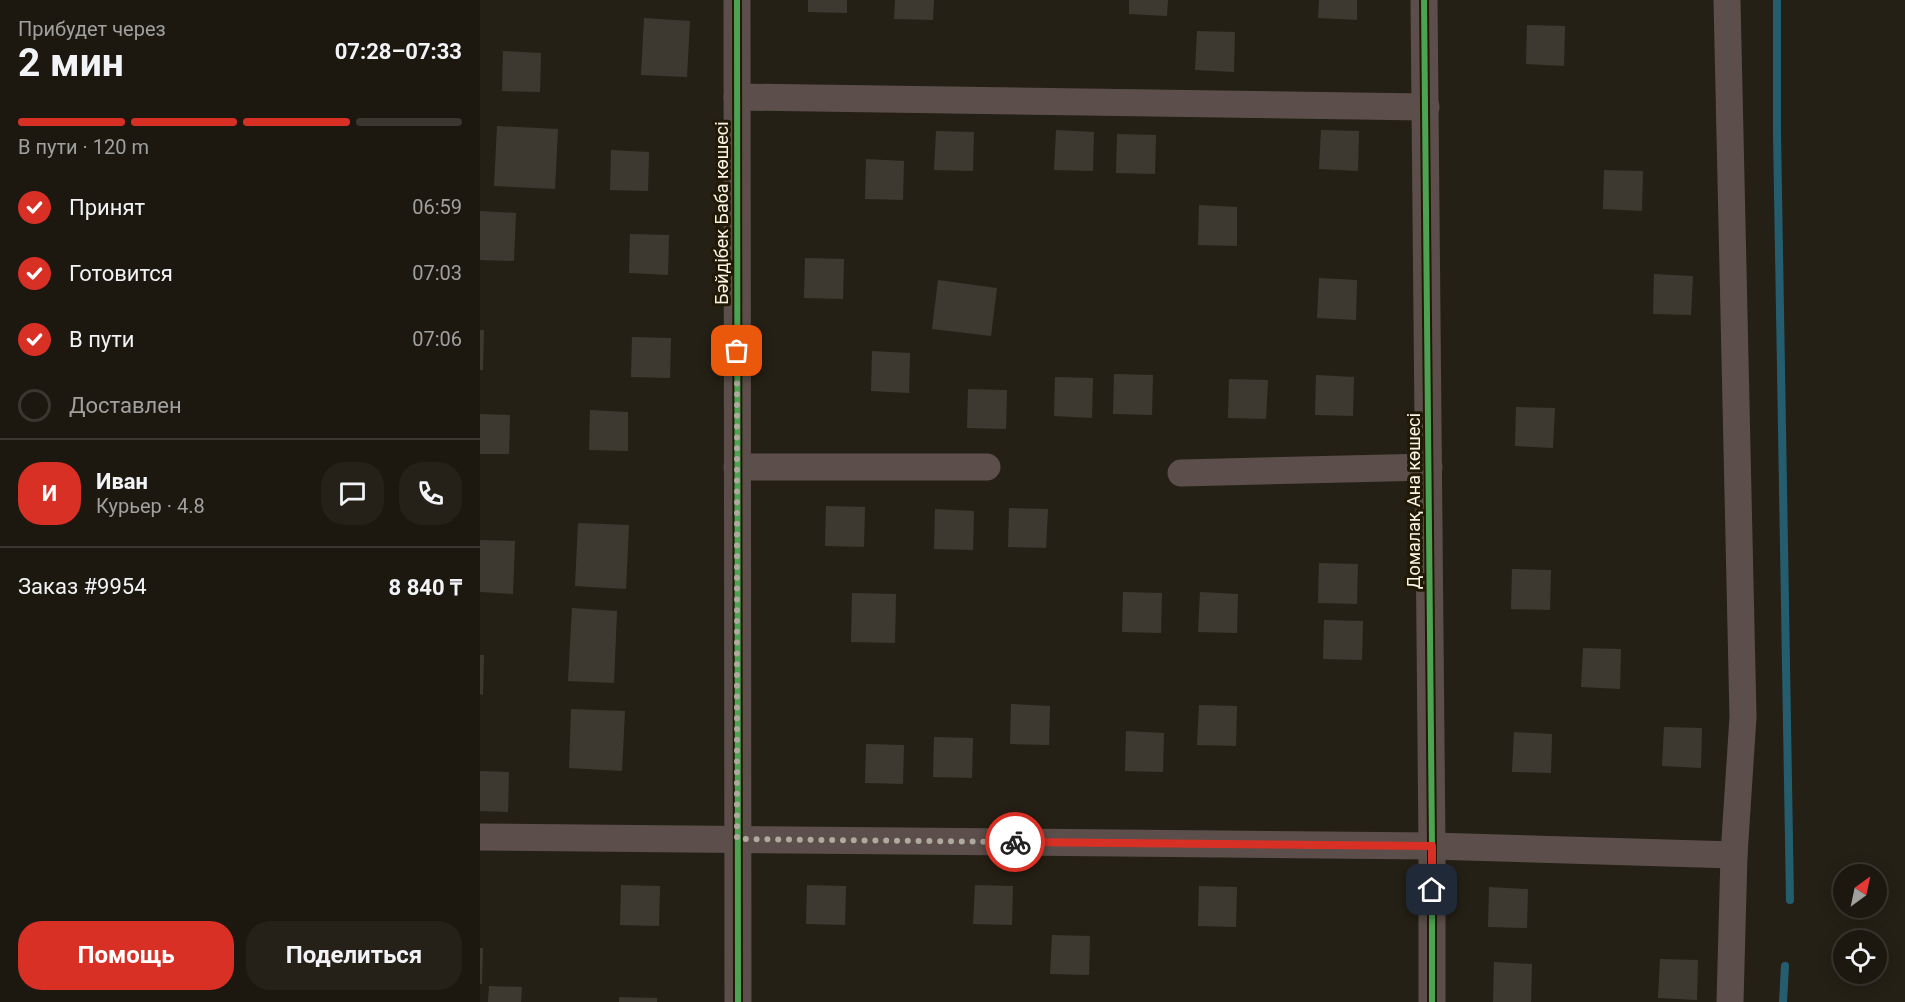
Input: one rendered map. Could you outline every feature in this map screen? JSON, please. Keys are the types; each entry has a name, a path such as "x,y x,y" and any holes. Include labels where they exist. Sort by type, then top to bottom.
{"street":[{"name":"Бәйдібек Баба көшесі","path":"737,0 738,1002"},
{"name":"Домалақ Ана көшесі","path":"1424,0 1432,1002"},
{"path":"1727,0 1743,717 1734,855 1731,1002"},
{"path":"737,97 1426,107"},
{"path":"737,467 987,467"},
{"path":"1181,473 1429,467"},
{"path":"480,837 1432,846 1734,855"}],"building":[{"path":"808,0 847,0 847,13 808,12"},
{"path":"895,0 934,0 933,20 894,19"},
{"path":"1129,0 1168,0 1167,16 1129,14"},
{"path":"1319,0 1357,0 1357,20 1318,18"},
{"path":"644,18 690,21 687,77 641,75"},
{"path":"1527,25 1565,26 1564,66 1526,64"},
{"path":"1197,31 1235,32 1234,72 1195,70"},
{"path":"503,51 541,53 540,92 502,91"},
{"path":"497,126 558,129 555,189 494,186"},
{"path":"1056,130 1094,132 1093,171 1054,170"},
{"path":"1321,130 1359,131 1358,171 1319,169"},
{"path":"936,131 974,132 973,171 934,170"},
{"path":"1117,134 1156,135 1155,174 1116,173"},
{"path":"611,150 649,152 648,191 610,190"},
{"path":"866,159 904,161 903,200 865,199"},
{"path":"1604,170 1643,171 1642,211 1603,209"},
{"path":"1199,205 1237,207 1237,246 1198,245"},
{"path":"480,211 516,213 514,261 480,260"},
{"path":"630,234 669,235 668,275 629,273"},
{"path":"805,258 844,259 843,299 804,298"},
{"path":"1654,274 1693,276 1691,315 1653,314"},
{"path":"1319,278 1357,280 1356,320 1317,318"},
{"path":"938,280 997,288 991,336 932,329"},
{"path":"480,330 484,330 483,370 480,370"},
{"path":"632,337 671,338 670,378 631,377"},
{"path":"872,351 910,353 909,393 871,391"},
{"path":"1114,374 1153,375 1152,415 1113,414"},
{"path":"1316,375 1354,377 1353,416 1315,415"},
{"path":"1055,377 1093,378 1092,418 1054,416"},
{"path":"1229,379 1268,380 1266,419 1228,418"},
{"path":"968,389 1007,390 1006,429 967,428"},
{"path":"1516,407 1555,408 1553,448 1515,446"},
{"path":"590,410 628,412 628,451 589,450"},
{"path":"480,414 510,415 509,454 480,454"},
{"path":"826,506 865,507 864,547 825,546"},
{"path":"1009,508 1048,509 1046,548 1008,547"},
{"path":"935,509 974,511 973,550 934,549"},
{"path":"578,523 629,525 626,589 575,586"},
{"path":"480,540 515,541 513,594 480,592"},
{"path":"1319,563 1358,564 1357,604 1318,603"},
{"path":"1512,569 1551,570 1550,610 1511,609"},
{"path":"1123,592 1162,593 1161,633 1122,632"},
{"path":"1200,592 1238,594 1237,633 1198,632"},
{"path":"852,593 896,594 895,643 851,642"},
{"path":"572,608 617,611 614,683 568,681"},
{"path":"1324,620 1363,621 1362,660 1323,659"},
{"path":"1583,648 1621,649 1620,689 1581,687"},
{"path":"480,655 484,655 483,695 480,694"},
{"path":"1011,704 1050,706 1049,745 1010,744"},
{"path":"1199,705 1237,706 1236,746 1197,745"},
{"path":"571,709 625,711 622,771 569,768"},
{"path":"1664,727 1702,728 1701,768 1662,766"},
{"path":"1126,731 1164,733 1163,772 1125,771"},
{"path":"1514,732 1552,734 1551,773 1512,772"},
{"path":"934,737 973,738 972,778 933,777"},
{"path":"866,744 904,745 903,784 865,783"},
{"path":"480,771 509,772 508,812 480,811"},
{"path":"621,885 660,886 659,926 620,925"},
{"path":"807,885 846,886 845,925 806,924"},
{"path":"975,885 1013,886 1012,925 973,924"},
{"path":"1199,886 1237,887 1236,927 1198,926"},
{"path":"1489,887 1528,889 1527,928 1488,927"},
{"path":"1052,935 1090,936 1089,975 1050,974"},
{"path":"480,948 483,948 482,984 480,984"},
{"path":"1660,959 1698,960 1697,1000 1658,998"},
{"path":"1494,962 1532,964 1531,1002 1493,1002"},
{"path":"489,986 522,987 521,1002 488,1002"},
{"path":"619,997 657,998 657,1002 619,1002"}],"waterway":[{"path":"1777,0 1777,134 1790,900"},
{"path":"1783,1002 1785,966"}],"cycle path":[{"path":"737,0 738,1002"},
{"path":"1424,0 1432,1002"}],"way so far":[{"path":"737,351 737,839 1015,842"}],"route":[{"path":"1015,842 1432,846 1432,890"}]}
